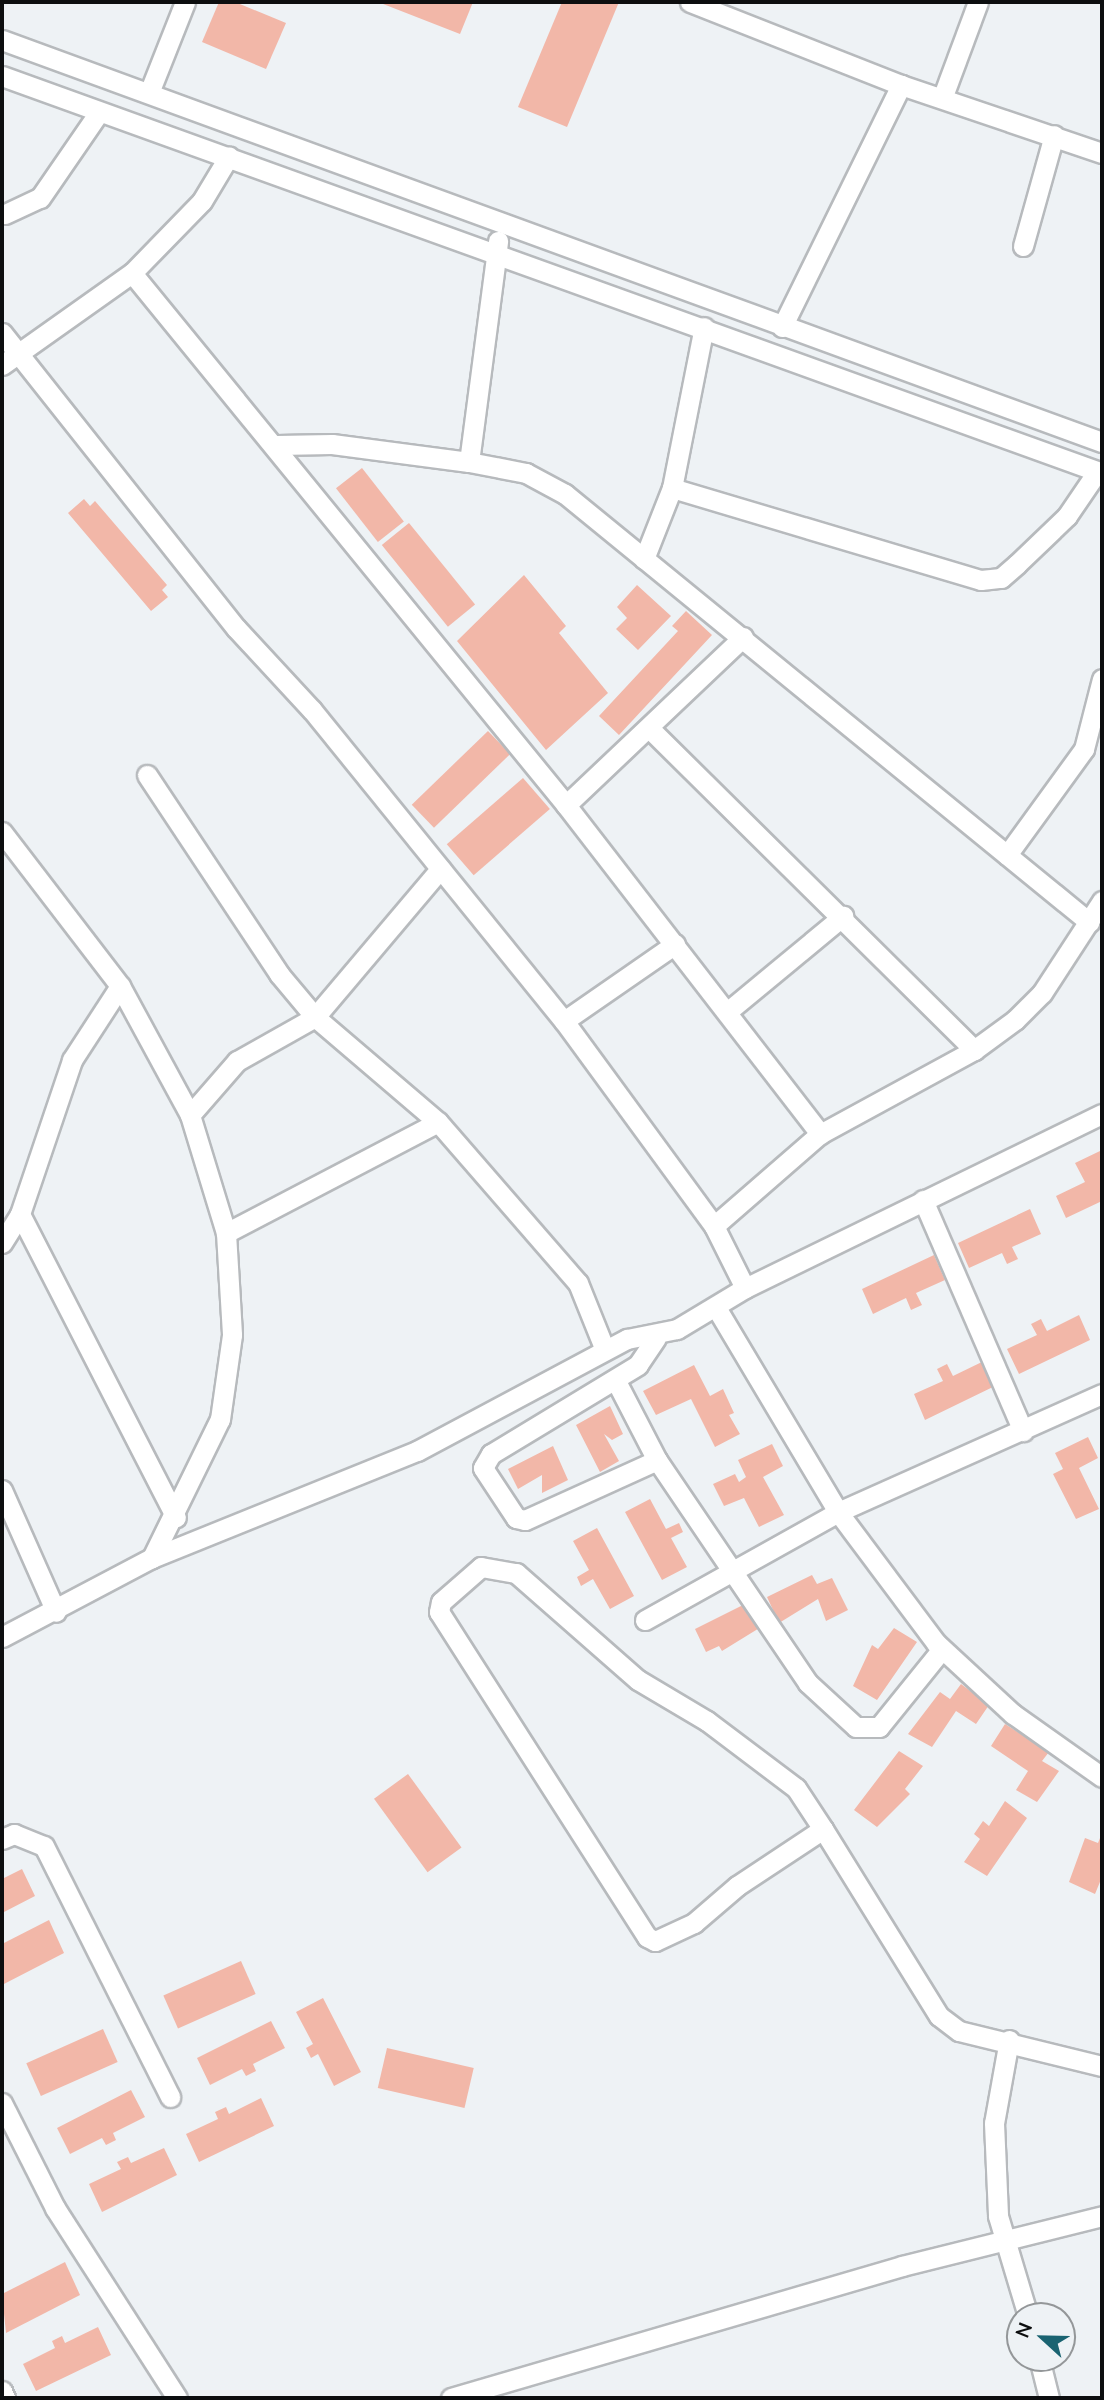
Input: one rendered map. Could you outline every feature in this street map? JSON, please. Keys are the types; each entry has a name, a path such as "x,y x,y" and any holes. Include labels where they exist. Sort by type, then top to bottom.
{"street":[{"path":"149,93 185,2"},
{"path":"690,2 901,85 943,96 1102,153"},
{"path":"943,96 978,2"},
{"path":"2,40 1102,442"},
{"path":"2,76 1100,472 1067,516 1017,564 1000,578 981,580 672,488"},
{"path":"782,327 901,85"},
{"path":"5,214 48,189 99,112"},
{"path":"1023,246 1054,135"},
{"path":"9,359 132,273 202,201 229,156"},
{"path":"469,461 494,252 504,224"},
{"path":"132,273 277,445 566,805 820,1134"},
{"path":"644,559 672,488 704,327"},
{"path":"2,333 9,359 236,628 312,710 564,1021 714,1226 745,1288"},
{"path":"277,445 332,444 469,461 526,473 565,494 1089,922"},
{"path":"566,805 743,637"},
{"path":"1007,855 1084,749 1102,679"},
{"path":"649,728 843,916 974,1050"},
{"path":"147,775 279,974 315,1017 438,1122 578,1283 595,1312 605,1350"},
{"path":"2,832 120,986 190,1115 226,1233 232,1335 220,1419 176,1517 152,1558"},
{"path":"190,1115 237,1061 315,1017 440,869"},
{"path":"714,1226 820,1134 974,1050 1042,993 1102,901"},
{"path":"727,1012 843,916"},
{"path":"564,1021 675,944"},
{"path":"2,1243 20,1214 72,1060 120,986"},
{"path":"2,1637 56,1612 152,1558 417,1451 555,1382 626,1339 656,1338 717,1309 745,1288 1102,1114"},
{"path":"226,1233 438,1122"},
{"path":"923,1200 1023,1432"},
{"path":"20,1214 176,1517"},
{"path":"717,1309 838,1512 942,1649 1013,1714 1102,1777"},
{"path":"656,1338 648,1357 616,1381 491,1454 484,1477 516,1518 525,1520 657,1460"},
{"path":"616,1381 657,1460 736,1570 808,1683 856,1727 879,1727 942,1649"},
{"path":"645,1620 838,1512 1023,1432 1102,1394"},
{"path":"2,1490 56,1612"},
{"path":"823,1829 737,1886 694,1923 655,1941 647,1937 439,1612 441,1602 481,1567 516,1573 638,1680 787,1780 823,1829 939,2016 959,2031 1009,2040 1102,2067"},
{"path":"2,1839 27,1836 44,1846 170,2097"},
{"path":"1009,2040 993,2148 998,2216 1024,2302"},
{"path":"2,2103 55,2208 177,2398"},
{"path":"451,2398 902,2266 1008,2242 1102,2216"},
{"path":"1042,2372 1049,2398"},
{"path":"2,2391 5,2398"}],"building":[{"path":"219,2 235,2 286,23 266,69 202,42"},
{"path":"378,2 473,2 460,34"},
{"path":"562,2 619,2 567,127 518,107"},
{"path":"362,468 404,522 378,542 336,488"},
{"path":"84,499 90,506 95,501 167,585 162,590 168,597 151,611 68,513"},
{"path":"409,523 475,605 448,627 382,545"},
{"path":"524,575 566,626 559,633 608,693 546,750 457,641"},
{"path":"637,585 671,616 638,650 616,629 627,618 617,607"},
{"path":"686,611 712,635 619,735 599,716 678,631 672,626"},
{"path":"488,731 510,754 434,828 412,805"},
{"path":"523,778 550,809 474,875 447,844"},
{"path":"1100,1151 1102,1201 1066,1218 1056,1196 1085,1182 1075,1163"},
{"path":"1030,1209 1041,1234 1012,1247 1018,1259 1007,1264 1002,1253 969,1268 958,1243"},
{"path":"934,1255 945,1280 916,1293 922,1305 911,1310 906,1298 873,1314 862,1289"},
{"path":"1079,1315 1090,1340 1019,1374 1007,1349 1037,1335 1031,1324 1041,1319 1047,1331"},
{"path":"986,1360 997,1385 925,1420 914,1394 943,1381 937,1369 947,1364 953,1376"},
{"path":"694,1365 710,1396 723,1389 734,1413 729,1415 740,1434 715,1447 691,1399 656,1415 643,1391"},
{"path":"610,1406 623,1434 612,1440 604,1434 619,1461 600,1472 576,1425"},
{"path":"1088,1437 1098,1458 1079,1468 1099,1509 1076,1519 1053,1474 1063,1469 1055,1453"},
{"path":"772,1444 783,1466 763,1477 784,1515 759,1527 744,1498 724,1506 713,1484 735,1474 739,1482 746,1477 738,1460"},
{"path":"553,1446 568,1480 542,1493 542,1475 518,1489 508,1469"},
{"path":"650,1499 666,1529 679,1523 683,1532 671,1538 687,1567 662,1580 625,1512"},
{"path":"597,1528 634,1596 610,1609 593,1579 581,1586 577,1577 589,1570 573,1541"},
{"path":"812,1575 817,1584 832,1578 848,1610 826,1621 818,1599 779,1623 767,1597"},
{"path":"749,1602 761,1627 722,1651 719,1646 706,1652 695,1629"},
{"path":"894,1628 917,1642 877,1700 853,1686 872,1645 878,1649"},
{"path":"961,1684 989,1705 976,1724 956,1711 932,1747 908,1734 940,1692 950,1699"},
{"path":"1005,1724 1049,1752 1042,1761 1059,1771 1037,1802 1016,1790 1028,1771 991,1746"},
{"path":"899,1751 923,1766 905,1789 910,1794 877,1827 854,1810"},
{"path":"408,1774 461,1848 428,1872 374,1799"},
{"path":"1005,1801 1027,1818 987,1876 964,1862 980,1839 974,1834 983,1821 989,1826"},
{"path":"1102,1833 1102,1877 1095,1894 1069,1882 1085,1838 1098,1843"},
{"path":"22,1869 35,1896 4,1912 2,1922 2,1879"},
{"path":"49,1920 64,1953 2,1985 2,1944"},
{"path":"241,1961 256,1994 178,2028 163,1996"},
{"path":"323,1998 361,2072 334,2086 318,2054 311,2058 306,2048 313,2044 296,2012"},
{"path":"271,2021 285,2048 253,2064 256,2071 246,2076 242,2069 210,2085 197,2058"},
{"path":"103,2029 118,2062 41,2096 26,2063"},
{"path":"387,2048 474,2068 464,2108 378,2088"},
{"path":"131,2090 145,2117 113,2133 116,2140 106,2145 102,2138 70,2154 57,2128"},
{"path":"261,2098 274,2126 199,2162 186,2134 218,2119 215,2112 226,2107 229,2114"},
{"path":"164,2148 177,2175 102,2212 89,2184 121,2169 117,2162 128,2157 131,2163"},
{"path":"65,2262 80,2295 6,2333 2,2294"},
{"path":"98,2327 111,2355 36,2391 23,2364 55,2348 52,2341 62,2336 65,2343"}]}
